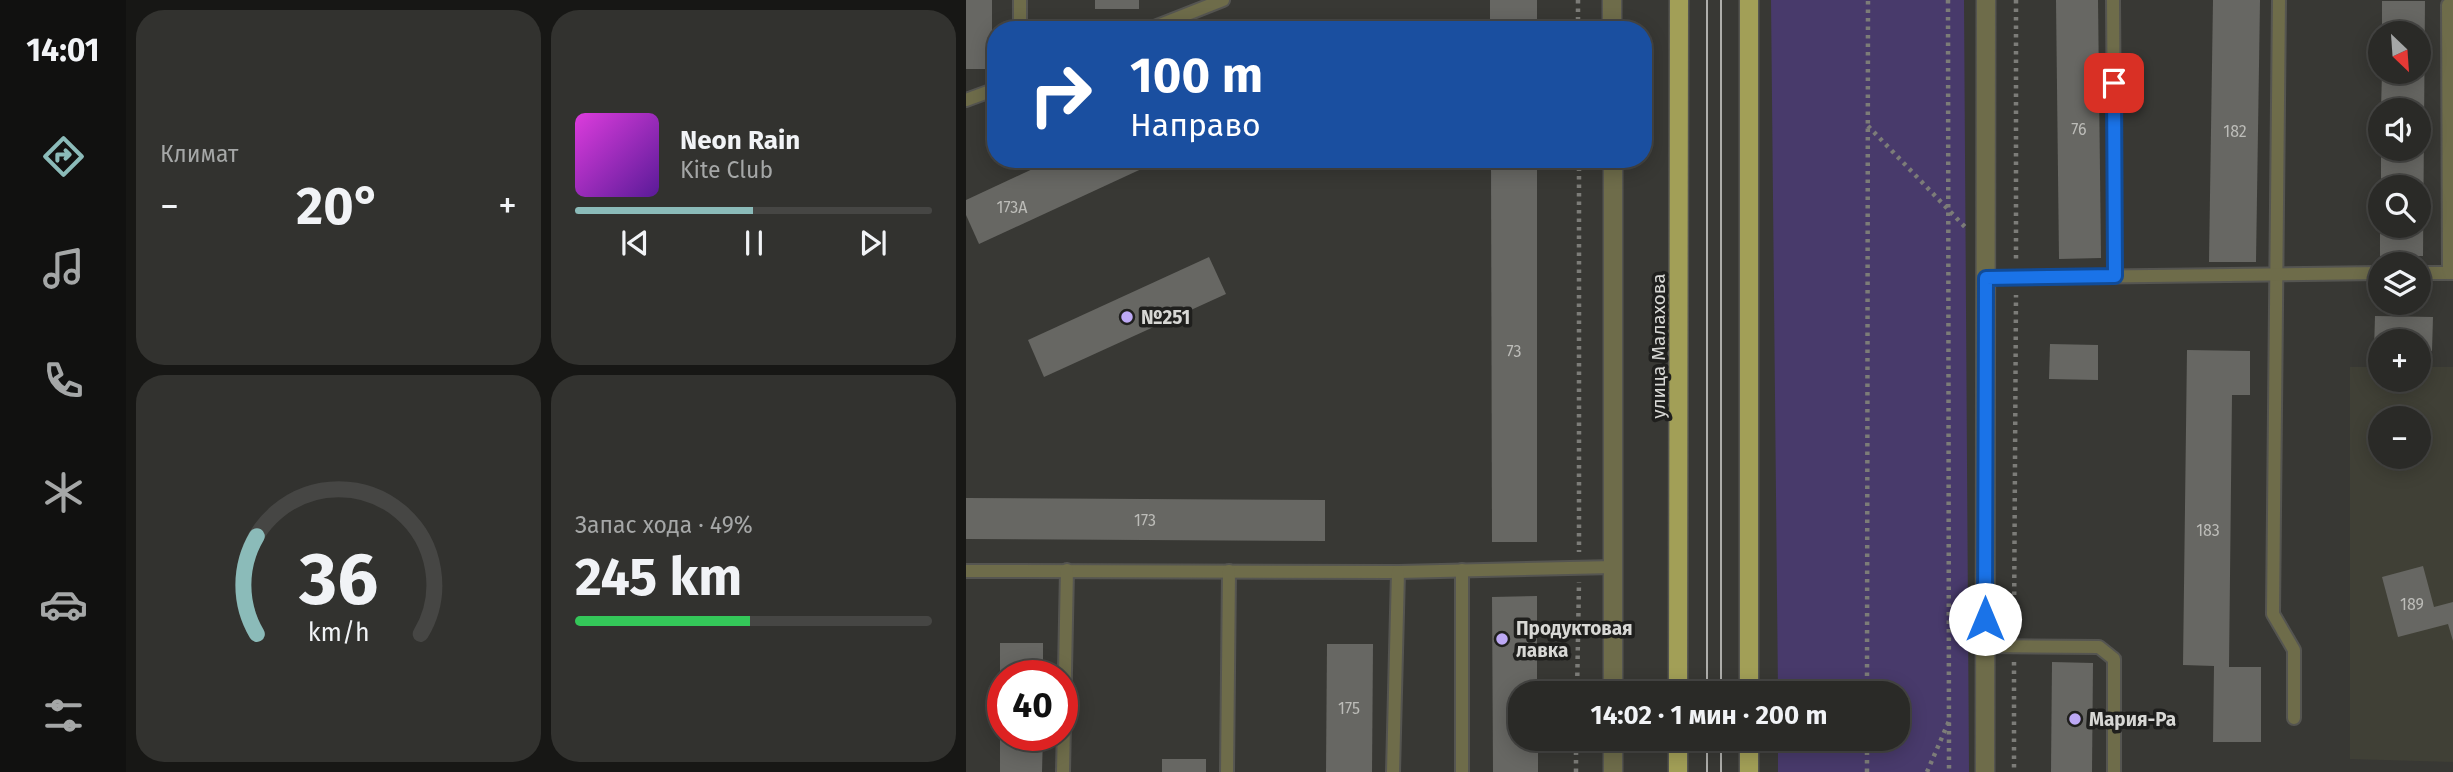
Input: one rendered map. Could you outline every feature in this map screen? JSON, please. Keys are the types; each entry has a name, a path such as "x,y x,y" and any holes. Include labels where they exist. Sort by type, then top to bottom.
{"main road":[{"name":"улица Малахова","path":"1678,681 1679,0"},
{"path":"1749,0 1749,681"},
{"path":"1678,751 1678,772"},
{"path":"1749,751 1749,772"}],"street":[{"path":"1612,0 1612,21"},
{"path":"1985,772 1986,0"},
{"path":"1613,168 1613,681"},
{"path":"1613,751 1613,772"}],"lane":[{"path":"1020,0 1020,21"},
{"path":"1170,21 1223,0"},
{"path":"2113,0 2115,276"},
{"path":"2279,0 2279,274 2273,614 2294,650 2294,718"},
{"path":"2431,273 2451,273 2448,5 2453,2"},
{"path":"966,100 987,92"},
{"path":"1986,278 2368,274"},
{"path":"966,571 1398,572 1614,567"},
{"path":"1063,772 1067,570"},
{"path":"1227,772 1229,570"},
{"path":"1462,570 1462,772"},
{"path":"1392,772 1398,572"},
{"path":"1985,646 2099,647 2114,659 2114,772"}],"path":[{"path":"1578,0 1578,21"},
{"path":"1867,681 1868,0"},
{"path":"1948,0 1950,772"},
{"path":"2014,772 2015,0"},
{"path":"1868,125 1967,229"},
{"path":"1577,681 1579,168"},
{"path":"1927,772 1950,719"},
{"path":"1576,751 1576,772"},
{"path":"1867,751 1867,772"}],"shaded area":[{"path":"1771,0 1964,0 1969,772 1778,772 1778,751 1910,751 1910,681 1778,681"},
{"path":"2350,367 2368,367 2368,392 2431,392 2431,367 2453,367 2453,762 2350,759"}],"building":[{"path":"966,0 992,0 992,21 987,21 987,69 966,69"},
{"path":"1095,0 1139,0 1139,9 1095,9"},
{"path":"1490,0 1537,0 1537,21 1490,21"},
{"path":"2056,0 2098,0 2101,258 2059,259"},
{"path":"2213,0 2260,0 2256,262 2209,262"},
{"path":"2382,1 2425,1 2425,21 2382,21"},
{"path":"2382,84 2424,84 2424,98 2381,98"},
{"path":"2381,161 2424,161 2424,175 2381,175"},
{"path":"1035,168 1144,168 979,244 966,215 966,200"},
{"path":"1491,168 1537,168 1537,542 1492,542"},
{"path":"2380,238 2423,238 2423,252 2380,252"},
{"name":"№251","path":"1209,257 1226,294 1044,377 1028,340"},
{"path":"2375,316 2433,317 2432,351 2431,329 2375,329"},
{"path":"2050,344 2098,345 2098,380 2049,379"},
{"path":"2187,350 2250,351 2250,395 2232,395 2229,667 2261,667 2261,742 2213,742 2214,666 2183,665"},
{"path":"966,498 1325,500 1325,541 966,539"},
{"path":"2423,566 2434,607 2453,602 2453,641 2448,624 2398,637 2382,577"},
{"path":"1537,596 1537,681 1508,681 1508,751 1538,751 1538,772 1493,772 1492,597"},
{"path":"1000,643 1043,643 1043,660 1000,660"},
{"path":"1327,644 1373,644 1372,772 1326,772"},
{"path":"2052,662 2093,663 2092,772 2051,772"},
{"path":"1000,751 1043,751 1042,772 1000,772"},
{"path":"1162,759 1206,759 1206,772 1162,772"}],"tram line":[{"path":"1707,0 1707,681"},
{"path":"1721,0 1721,681"},
{"path":"1707,751 1707,772"},
{"path":"1721,751 1721,772"}],"place":[{"name":"№251","path":"1127,317"},
{"name":"Продуктовая лавка","path":"1502,639"},
{"name":"Мария-Ра","path":"2075,719"}],"route":[{"path":"1985,619 1986,278 2115,276 2114,83"}]}
